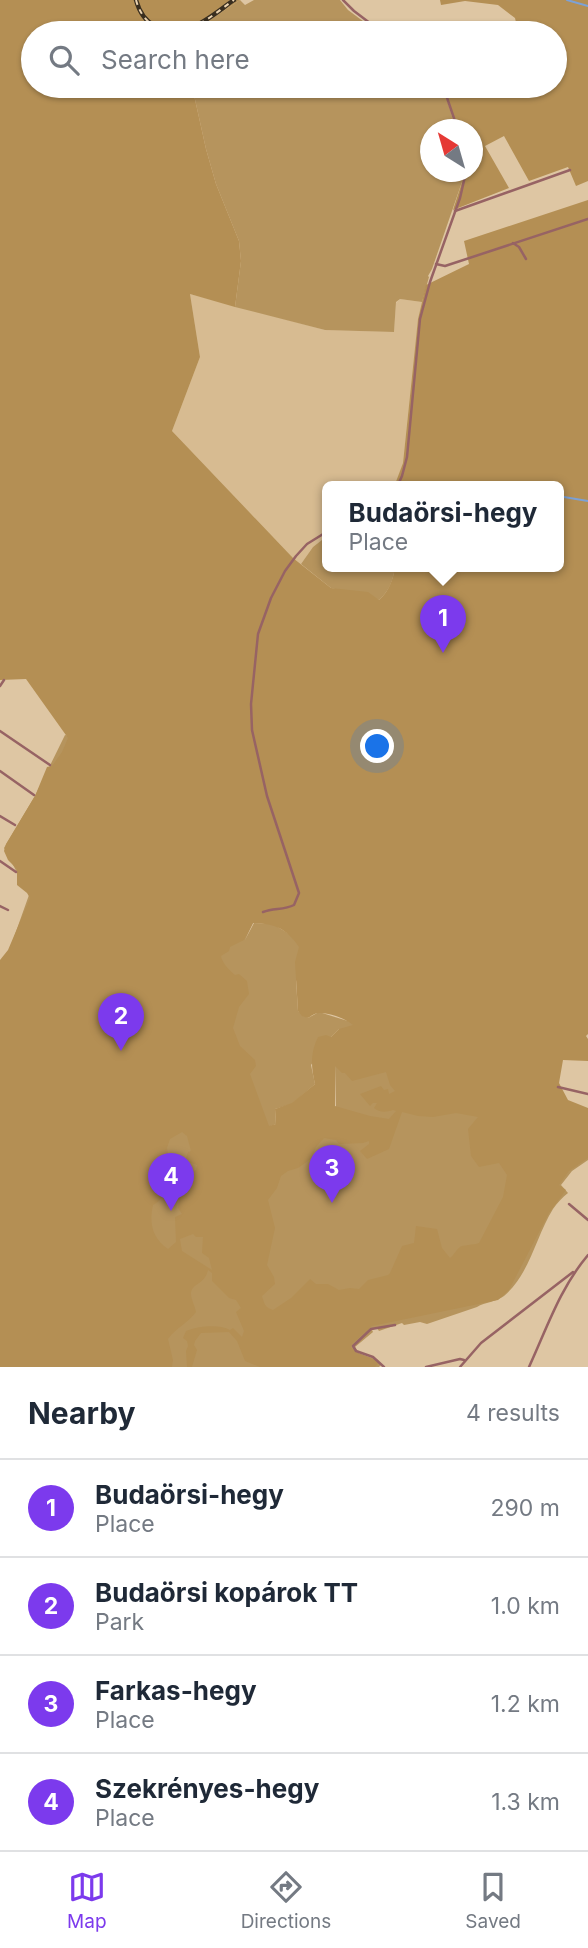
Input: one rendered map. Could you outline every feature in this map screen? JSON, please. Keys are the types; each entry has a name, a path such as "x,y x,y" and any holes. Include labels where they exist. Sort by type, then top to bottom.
{"street":[{"path":"343,0 367,21"},
{"path":"447,98 454,119"},
{"path":"455,211 570,170"},
{"path":"400,481 407,457 420,319 465,182"},
{"path":"436,264 445,266 588,219"},
{"path":"517,246 519,241"},
{"path":"513,243 526,259"},
{"path":"263,912 294,905 299,893 267,796 251,722 258,634 263,616 285,571 307,544 322,534"},
{"path":"0,686 4,680"},
{"path":"0,731 50,765"},
{"path":"0,771 34,795"},
{"path":"0,816 15,825"},
{"path":"0,861 16,872"},
{"path":"0,906 8,909"},
{"path":"558,1087 588,1094"},
{"path":"569,1204 588,1220"},
{"path":"460,1367 481,1343 573,1272 588,1255"},
{"path":"528,1367 573,1272"},
{"path":"384,1367 373,1357 355,1350 354,1346 371,1329 395,1325"},
{"path":"426,1367 464,1360"}],"shaded area":[{"path":"0,0 134,0 147,21 21,21 21,98 195,98 216,184 239,241 241,261 235,307 190,294 200,357 172,431 293,558 331,588 368,592 379,600 390,585 394,572 564,572 564,481 396,481 403,463 418,319 426,285 469,264 464,241 588,200 588,1061 563,1060 559,1083 568,1100 588,1108 588,1158 569,1171 559,1185 566,1190 549,1213 509,1290 498,1300 372,1326 351,1347 379,1363 375,1367 260,1367 245,1361 237,1341 229,1332 201,1333 195,1341 197,1350 192,1367 187,1367 188,1346 183,1338 186,1331 208,1326 230,1330 233,1328 242,1337 244,1331 236,1312 241,1308 236,1300 229,1298 212,1281 212,1273 208,1270 204,1279 192,1290 196,1312 168,1339 172,1367 0,1367 0,960 8,950 30,898 17,885 17,869 4,851 35,796 47,767 52,766 68,738 26,679 0,680","holes":["253,923 268,924 289,935 299,947 295,962 298,1011 308,1018 318,1013 332,1015 353,1025 339,1029 331,1037 318,1037 312,1060 315,1084 292,1103 275,1109 276,1124 269,1126 250,1074 256,1066 255,1060 240,1046 233,1028 239,1007 249,994 247,981 239,974 235,975 221,956 229,951 230,947 244,940","335,1066 352,1081 386,1072 395,1091 389,1094 388,1089 384,1090 381,1086 360,1094 370,1106 377,1103 374,1108 379,1111 396,1111 389,1119 335,1106","402,1112 433,1117 456,1113 478,1117 468,1129 471,1156 479,1167 499,1163 507,1175 503,1197 479,1243 461,1246 450,1258 442,1248 437,1229 416,1226 414,1243 402,1246 388,1275 368,1280 359,1289 339,1290 328,1284 316,1284 310,1279 291,1298 273,1310 268,1308 262,1296 275,1284 267,1265 275,1228 268,1200 277,1188 281,1176 311,1159 324,1138 336,1140 339,1144 369,1141 360,1151 367,1159 389,1149","182,1132 187,1136 191,1151 186,1158 188,1162 197,1165 196,1170 185,1175 182,1180 178,1208 182,1214 175,1217 176,1242 168,1249 155,1235 151,1218 153,1205 163,1195 168,1182 165,1178 167,1173 171,1172 167,1148 170,1139","193,1234 203,1237 202,1253 209,1258 212,1270 182,1251 180,1239"]},
{"path":"137,0 230,0 202,21 150,21"},
{"path":"240,0 245,5 254,0 340,0 363,21 208,21"},
{"path":"240,0 208,21 206,21"},
{"path":"440,0 588,0 588,181 576,186 568,167 529,181 504,136 485,146 509,188 453,210 462,182 483,182 483,119 453,119 446,98 567,98 567,21 516,21 498,5 465,1 441,5"},
{"path":"195,98 446,98 453,119 420,119 420,182 462,182 428,276 422,302 400,299 396,302 394,332 325,330 235,307 241,261 239,241 216,184"},
{"path":"190,294 325,330 394,332 396,303 400,299 422,302 403,463 397,481 322,481 322,540 313,547 301,564 172,431 200,357"},
{"path":"322,540 322,572 394,572 390,585 379,600 331,588 301,564 313,547"},
{"path":"65,735 313,794 245,940 254,923 273,924 588,1121 588,1160 572,1171 561,1185 568,1193 553,1209 520,1277 504,1296 427,1324 402,1323 379,1331 377,1328 372,1330 373,1332 355,1347 355,1352 378,1360 381,1365 379,1367 0,1367 0,965 8,954 29,895 4,848 36,794","holes":["297,980 363,1010 351,1022 319,1012 308,1018 298,1011","339,1029 335,1065 336,1108 271,1126 276,1124 275,1109 292,1104 315,1084 311,1065"]}],"waterway":[{"path":"567,0 588,6"},
{"path":"564,497 588,501"}],"railway":[{"path":"136,0 148,21"},
{"path":"204,21 234,0"}],"place":[{"name":"Budaörsi-hegy","path":"443,653"},
{"name":"Budaörsi kopárok TT","path":"121,1051"},
{"name":"Farkas-hegy","path":"332,1203"},
{"name":"Szekrényes-hegy","path":"171,1211"}]}
